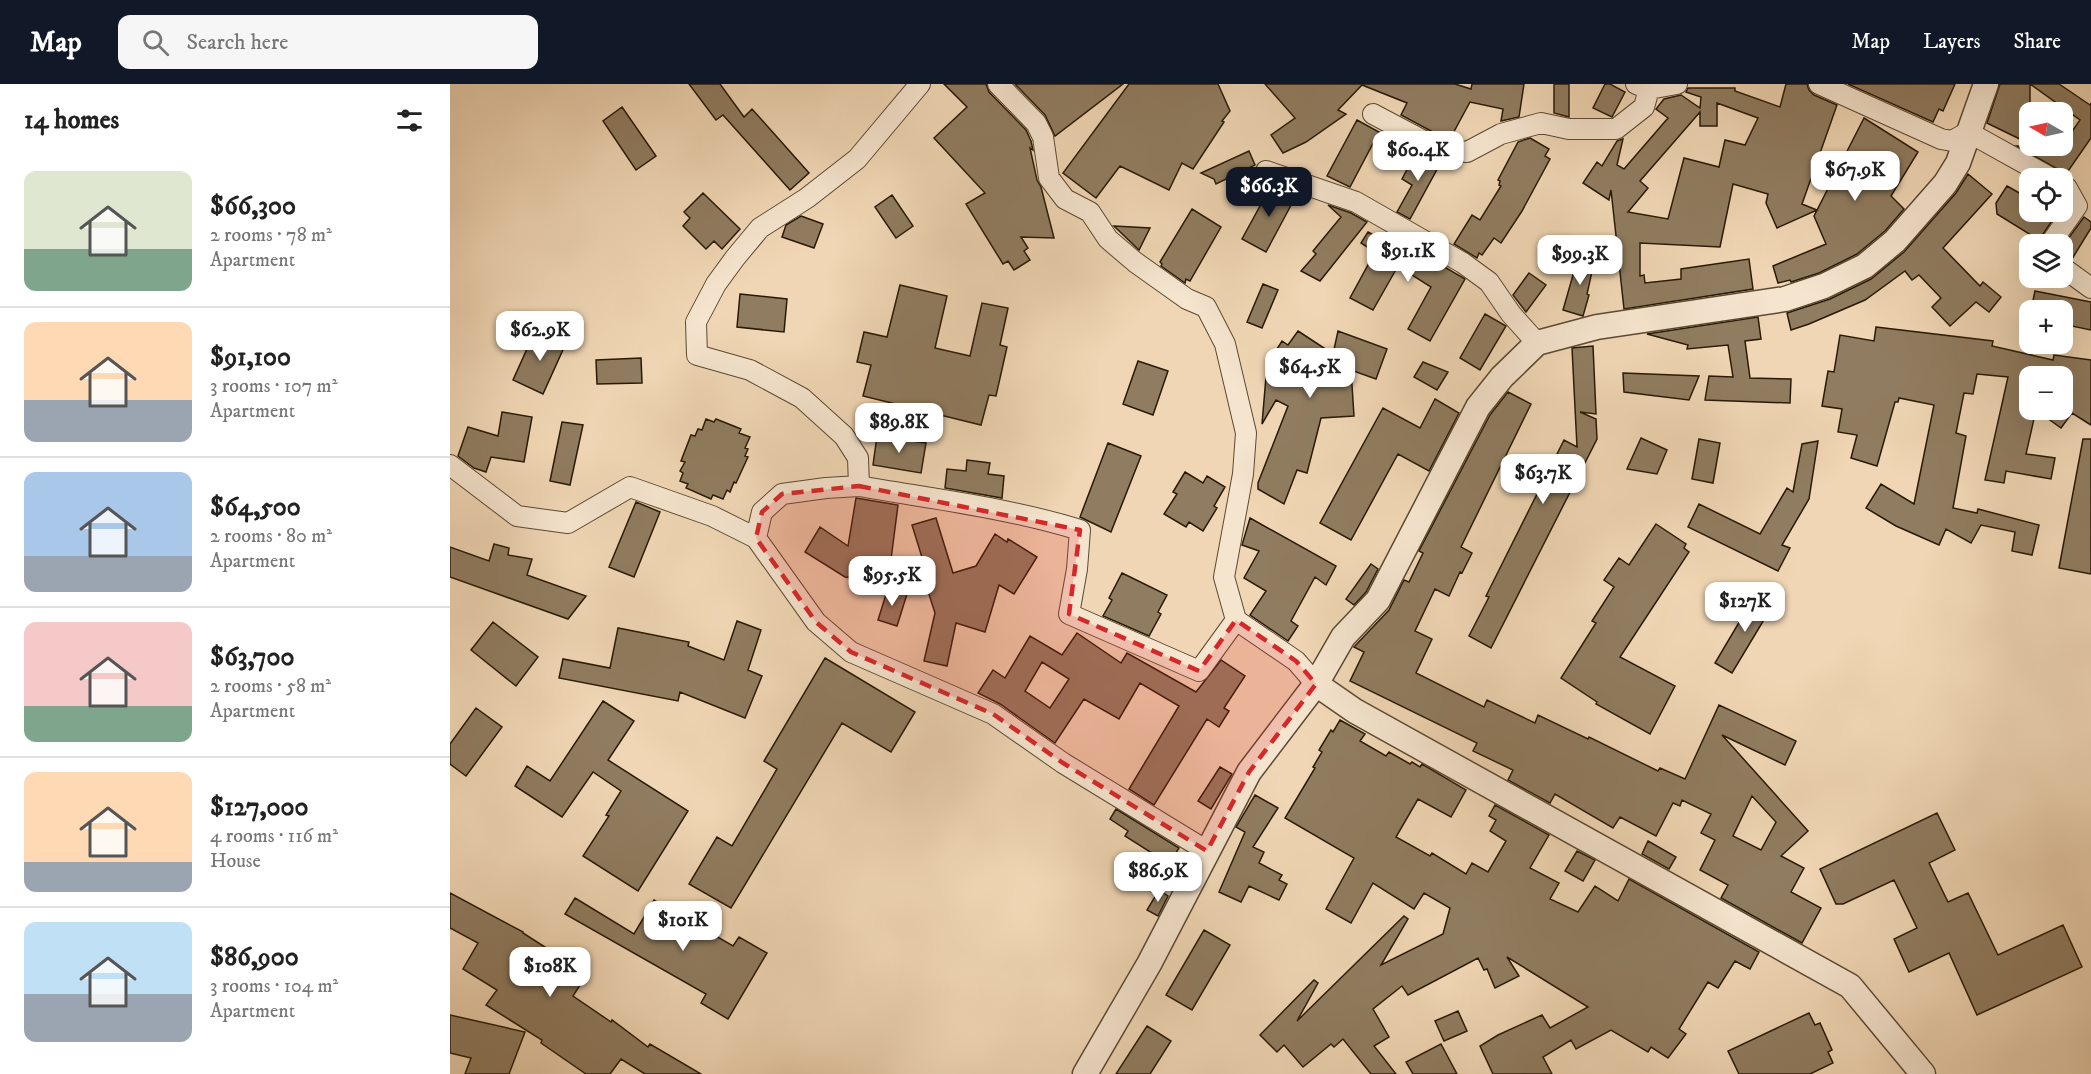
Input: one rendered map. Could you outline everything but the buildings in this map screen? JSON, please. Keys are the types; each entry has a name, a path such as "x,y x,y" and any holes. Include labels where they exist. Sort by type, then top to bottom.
{"street":[{"path":"859,486 858,458 844,436 802,398 750,370 697,356 696,322 716,284 760,228 807,198 857,159 920,84"},
{"path":"998,84 1036,123 1043,137 1049,178 1065,199 1090,212 1108,239 1135,262 1187,299 1206,307 1225,344 1246,433 1243,474 1224,577 1236,620 1296,661 1316,684 1365,717 1850,986 1923,1074"},
{"path":"1373,114 1441,150 1467,152 1501,134 1541,123 1569,129 1616,129 1644,107 1643,87 1677,84"},
{"path":"1819,84 1941,139 1952,141 1968,132"},
{"path":"1085,1074 1149,964 1249,772 1316,684 1342,637 1378,600 1478,407 1502,376 1537,343 1597,327 1785,299 1824,286 1865,266 1895,241 1946,184 1958,163 1986,84"},
{"path":"1968,132 2033,168"},
{"path":"1266,171 1356,202 1463,263 1489,282 1511,314 1537,343"},
{"path":"2073,199 2077,206 2073,212"},
{"path":"2073,275 2091,288"},
{"path":"450,465 517,516 568,523 630,487 712,516 756,538 816,622 851,652 993,714 1063,763 1208,851"},
{"path":"756,538 762,512 782,495 826,488 859,486 999,510 1080,530 1077,570 1069,614 1199,671 1236,620"}],"highlighted area":[{"path":"859,486 1080,530 1069,614 1199,671 1236,620 1296,661 1316,684 1249,772 1207,851 1063,763 993,714 851,652 816,622 756,538 762,512 782,494"}]}
